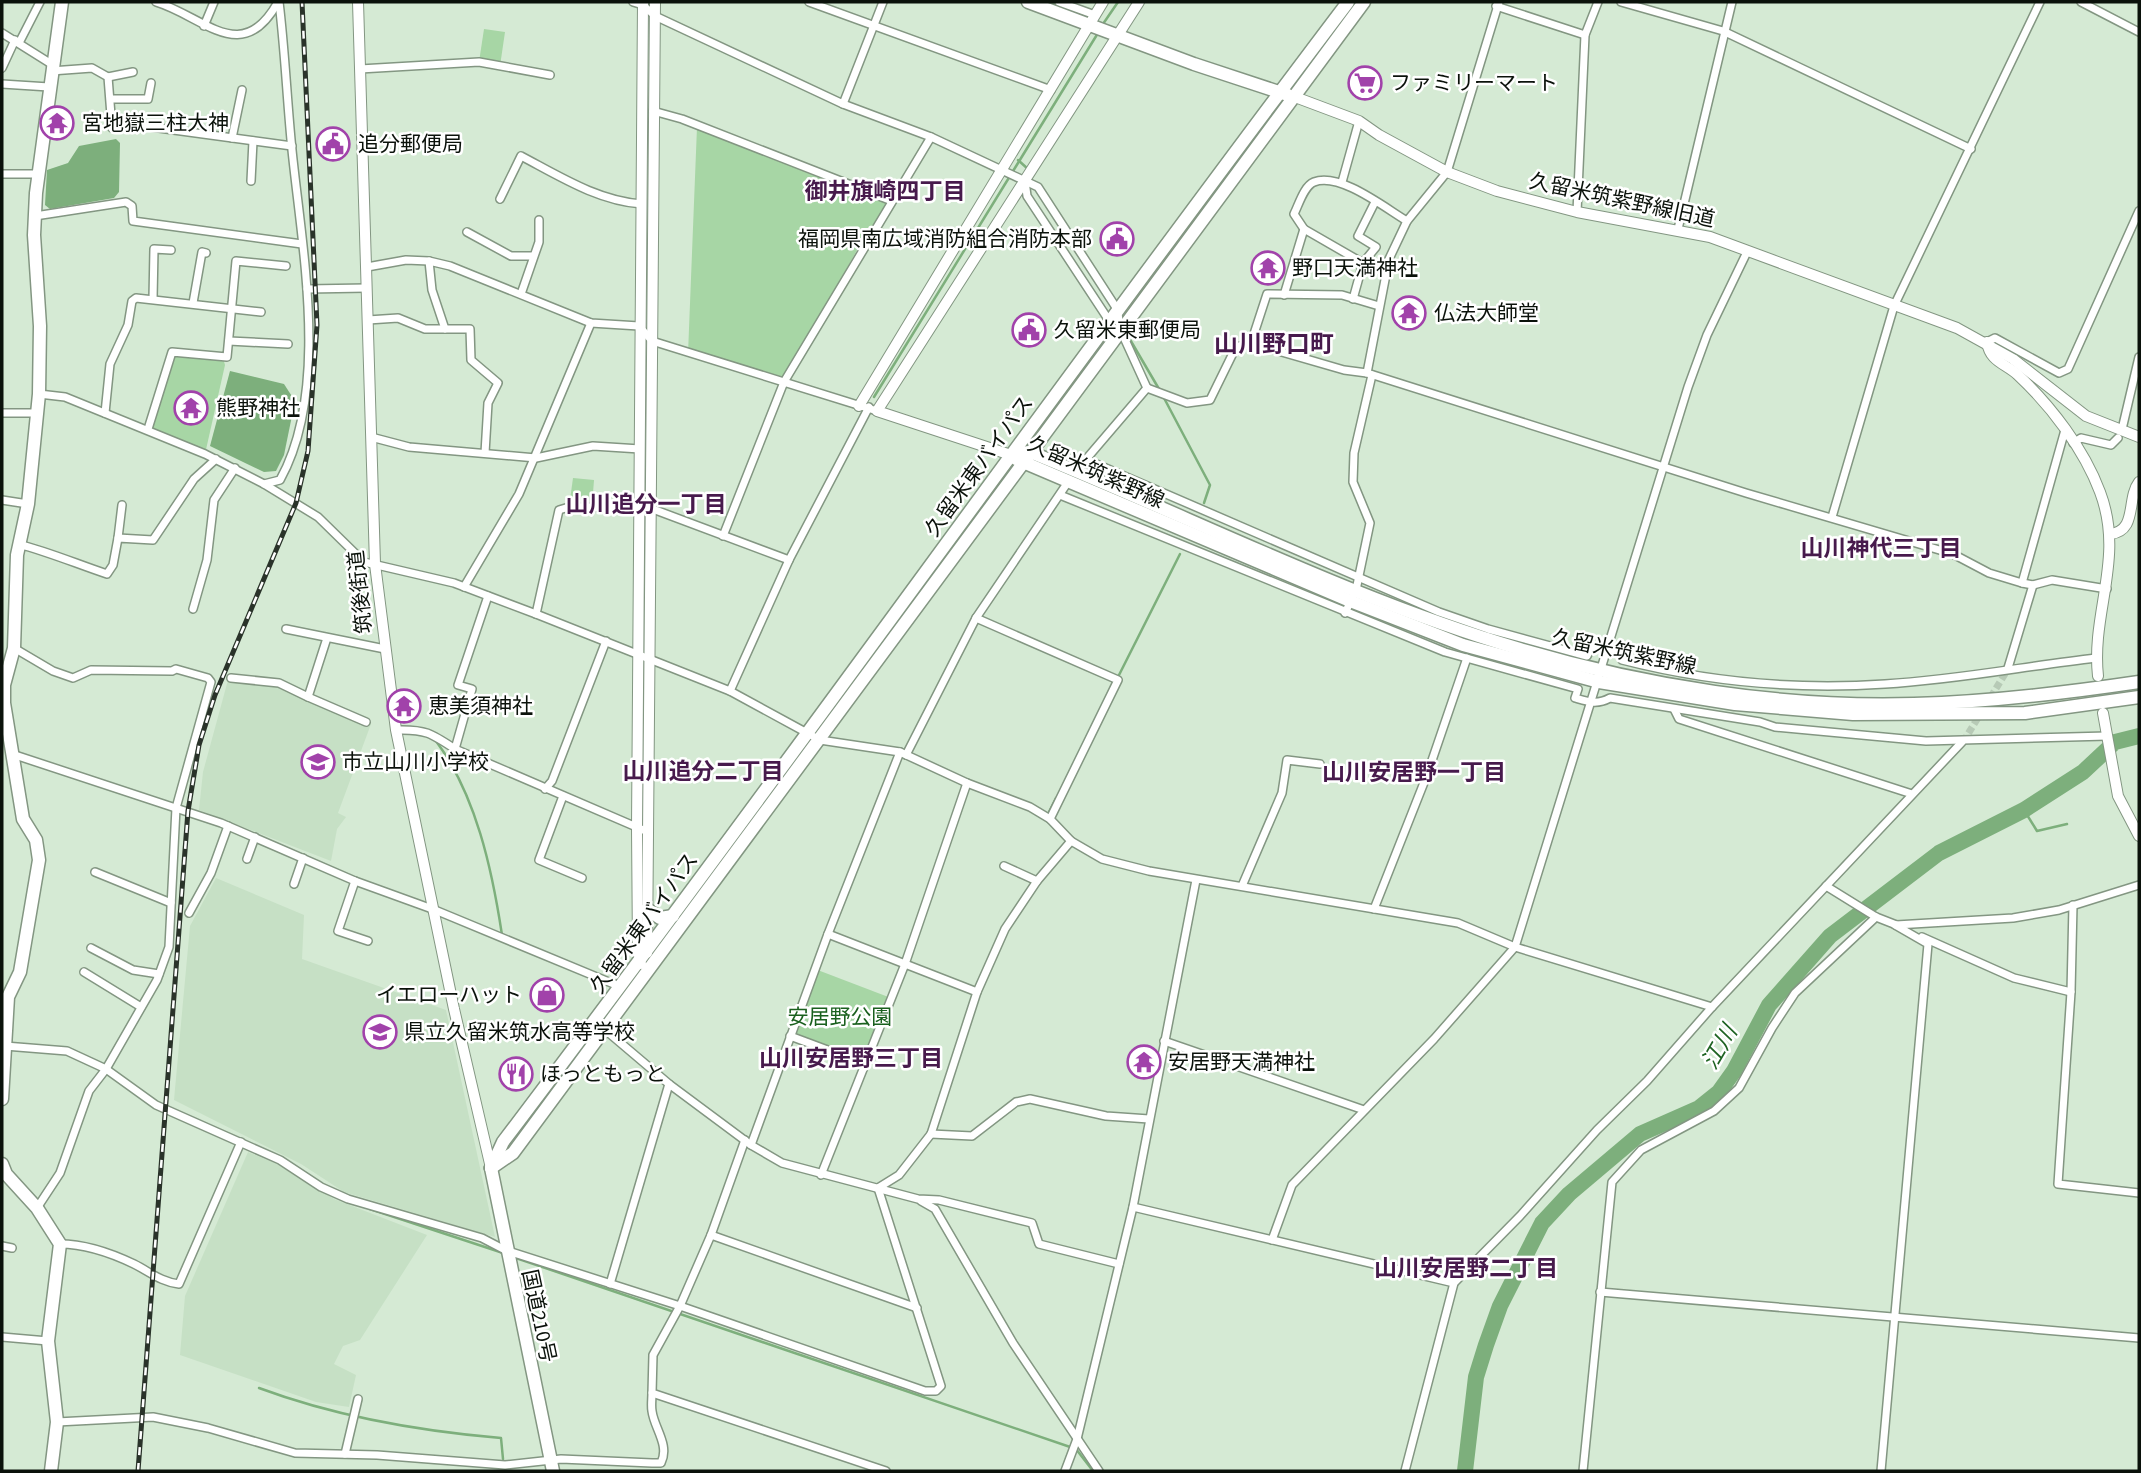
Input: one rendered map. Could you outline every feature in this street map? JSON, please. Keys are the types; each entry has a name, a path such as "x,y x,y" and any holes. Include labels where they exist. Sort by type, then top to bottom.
{"main road":[{"path":"2,1098 5,997 20,972 39,860 36,840 23,820 4,685 14,648 7,629 17,607 18,544 28,504 39,394 40,326 34,216 62,2"},
{"path":"1028,2 1093,20 1115,34 1295,97"},
{"name":"久留米東バイパス","path":"599,1026 642,956 1117,309 1349,2"},
{"name":"久留米東バイパス","path":"491,1168 503,1142 599,1026 650,970 1364,2"},
{"name":"久留米筑紫野線","path":"1011,455 1076,471 1350,602"},
{"name":"久留米筑紫野線","path":"1026,457 1068,482 1350,602 1463,645 1701,700 1793,711 1853,714 2025,713 2139,697"},
{"name":"久留米筑紫野線","path":"1601,676 1738,693 1911,704 2075,691 2139,682"},
{"path":"647,909 660,918 673,916"},
{"name":"国道210号","path":"491,1168 505,1250 552,1466"},
{"path":"3,1173 37,1208 60,1244 48,1341 57,1422 51,1471"}],"street":[{"path":"2,68 40,2"},
{"path":"156,2 188,14 204,26 228,36 249,33 268,19 279,2"},
{"path":"204,26 214,2"},
{"path":"264,484 280,480 293,457 308,364 307,289 279,2"},
{"name":"筑後街道","path":"358,2 375,564 396,730 454,1009 491,1168"},
{"path":"650,970 642,956 642,830 645,507 652,341 654,2"},
{"path":"809,2 1051,90"},
{"path":"843,104 883,2"},
{"path":"1059,2 1093,20"},
{"path":"730,691 789,560 868,408 1000,167 1051,90 1103,2"},
{"path":"868,408 1025,181 1115,34 1139,2"},
{"path":"1577,212 1586,35 1598,2"},
{"path":"1621,2 1723,31 1971,149"},
{"path":"1678,229 1732,2"},
{"path":"1832,517 1894,306 2040,2"},
{"path":"2081,2 2139,32"},
{"path":"640,3 654,16 843,104 931,137 1038,187 1117,309 1121,331 1147,388 1187,403 1210,400 1236,347 1251,343 1344,370 1370,374 1953,554 1989,573 2022,583 2033,585 2052,580 2108,589"},
{"path":"640,3 640,449 645,507"},
{"path":"1350,602 1360,576 1370,523 1353,482 1354,453 1389,259 1407,221 1447,172 1497,4 1586,35"},
{"path":"2,33 52,68 92,68 108,77 133,72"},
{"path":"360,69 479,62 550,75"},
{"path":"108,77 112,128 144,126 292,146"},
{"path":"111,99 148,99 151,83"},
{"path":"2,84 49,88"},
{"path":"232,138 242,90"},
{"name":"久留米筑紫野線旧道","path":"1295,97 1359,121 1447,172 1497,191 1577,212 1710,237 1987,342 2086,416 2139,437"},
{"path":"653,111 682,119 892,201"},
{"path":"1342,182 1359,121"},
{"path":"723,536 784,382 931,137"},
{"path":"251,181 253,141"},
{"path":"500,198 521,156 567,181 618,202 642,204"},
{"path":"2,174 38,174"},
{"path":"1025,181 1027,196 1110,322"},
{"path":"1363,263 1304,229 1294,214 1307,187 1315,181 1342,182 1407,221"},
{"path":"34,216 125,202 132,206 132,221 302,244"},
{"path":"1353,299 1363,263 1376,247 1358,236 1375,202"},
{"path":"1987,342 1995,338 2059,373 2068,369 2139,211"},
{"path":"521,294 538,242 539,220"},
{"path":"1284,295 1304,229"},
{"path":"467,232 510,256 533,256"},
{"path":"153,299 154,248 171,250"},
{"path":"193,303 202,252 206,253"},
{"path":"1272,1240 1292,1185 1434,1039 1515,947 1707,335 1747,252"},
{"path":"367,267 406,260 429,261 450,266 591,323 639,326 652,341 1011,455"},
{"path":"148,429 172,352 227,357 236,261 286,266"},
{"path":"429,261 432,290 445,329"},
{"path":"307,289 367,288"},
{"path":"1251,343 1267,293 1342,295 1379,306"},
{"path":"105,413 110,363 128,325 132,301 136,298 261,312"},
{"path":"368,320 398,318 425,329 470,329 471,360 498,383 488,403 485,453"},
{"path":"464,587 537,458 591,323"},
{"path":"229,341 288,344"},
{"name":"久留米筑紫野線旧道","path":"1987,342 1994,359 2016,373 2049,407 2099,489 2108,515 2108,589 2096,658 2098,676"},
{"path":"2123,425 2139,357"},
{"path":"1076,471 1147,388"},
{"path":"39,394 65,397 148,429 235,468 318,517 364,562 464,587 606,641 730,691 820,740 903,753 967,783 1030,807 1050,819 1070,841 1102,859 1196,880 1242,886 1318,902 1458,923 1515,947 1712,1007"},
{"path":"2,413 35,414"},
{"path":"2022,583 2065,430"},
{"path":"371,437 409,447 537,458 593,446 640,449"},
{"path":"2073,443 2081,438 2111,444 2118,438"},
{"path":"118,538 153,540 194,479 216,459"},
{"path":"1084,459 1439,612 1488,629 1587,656 1591,648 1609,648 1621,652 1622,660 1679,674 1757,684 1885,684 2096,658"},
{"path":"193,609 207,560 214,500 235,468"},
{"path":"57,1422 153,1417 196,1425 295,1453 505,1465 661,1463 664,1457 661,1433 652,1412 653,1355 680,1306 711,1236 828,934 903,753 976,618 1068,482"},
{"path":"2110,534 2120,533 2125,528 2139,482"},
{"path":"1060,495 1350,602 1466,658 1578,689 1575,698 1601,704 1610,698 1760,722 1775,727 1963,742 2108,744"},
{"path":"2,500 28,504"},
{"path":"18,544 57,554 73,563 107,574 113,565 122,505"},
{"path":"536,614 559,510 645,507 789,560"},
{"path":"2008,668 2033,585"},
{"path":"455,749 471,690 458,685 488,596"},
{"path":"976,618 1118,680 1050,819"},
{"path":"286,629 385,649"},
{"path":"308,697 327,638"},
{"path":"545,789 552,781 606,641"},
{"path":"14,648 53,671 73,678 91,670 172,671 176,668 208,678 211,682 176,808 169,947 159,974 141,1007 106,1069 89,1091 60,1173 37,1208"},
{"path":"1374,909 1427,775 1466,658"},
{"path":"231,678 279,683 366,722"},
{"path":"1674,709 1679,719 1912,794"},
{"path":"2103,713 2118,796 2139,836"},
{"path":"396,730 420,729 430,733 455,749 642,830"},
{"path":"1405,1471 1454,1283 1520,1216 1597,1130 1647,1081 1712,1007 1963,742"},
{"path":"12,754 228,826 355,881 435,910 621,987"},
{"path":"1242,886 1282,793 1287,760 1320,764"},
{"path":"821,1175 905,964 967,783"},
{"path":"563,796 539,860 582,878"},
{"path":"189,913 211,873 228,826"},
{"path":"642,830 647,909 642,956"},
{"path":"247,859 255,837"},
{"path":"878,1188 900,1175 931,1133 977,992 1005,929 1037,881 1070,841"},
{"path":"294,884 303,858"},
{"path":"1003,866 1037,881"},
{"path":"95,872 171,903"},
{"path":"1065,1471 1077,1439 1133,1208 1196,880"},
{"path":"355,881 338,931 368,941"},
{"path":"1895,925 2013,918 2073,905 2139,885"},
{"path":"1826,886 1876,917 2014,978 2071,992"},
{"path":"2073,905 2071,992 2058,1184 2139,1193"},
{"path":"1583,1471 1612,1182 1641,1150 1714,1111 1738,1088 1795,993 1876,917"},
{"path":"1881,1471 1928,944 1895,925"},
{"path":"828,934 977,992"},
{"path":"91,948 133,970 159,974"},
{"path":"85,972 141,1007"},
{"path":"599,1026 669,1084 748,1142 782,1163 918,1199 939,1200 1032,1223 1039,1244 1119,1264"},
{"path":"790,1036 865,1064"},
{"path":"1164,1041 1364,1110"},
{"path":"5,1046 67,1051 106,1069 156,1105 241,1142 348,1199 482,1238 505,1250 680,1306 926,1391 936,1391 941,1386 878,1188"},
{"path":"610,1284 669,1084"},
{"path":"931,1133 972,1136 1016,1102 1030,1099 1106,1116 1149,1119"},
{"path":"60,1244 95,1248 134,1264 165,1282 179,1283 241,1142"},
{"path":"918,1199 934,1209 1013,1343 1099,1471"},
{"path":"1133,1208 1454,1283"},
{"path":"711,1236 917,1308"},
{"path":"2,1246 12,1248"},
{"path":"1600,1292 2139,1338"},
{"path":"2,1337 48,1341"},
{"path":"652,1393 887,1471"},
{"path":"345,1454 358,1399"}],"shaded area":[{"path":"116,139 120,143 119,192 114,198 50,209 45,205 47,170 68,163 79,146"},
{"path":"230,371 284,384 295,401 284,455 276,471 264,472 210,446"},
{"path":"228,680 279,683 348,711 371,724 338,813 346,817 337,829 331,861 199,810 203,772"},
{"path":"216,878 304,915 302,959 446,1010 495,1237 344,1192 301,1164 174,1100 190,926"},
{"path":"248,1152 275,1163 334,1199 427,1235 360,1340 343,1346 334,1364 356,1375 349,1407 316,1402 180,1355 185,1296"}],"green space":[{"path":"484,29 505,32 500,66 479,62"},
{"path":"697,127 892,201 883,219 862,241 784,382 688,354"},
{"path":"172,352 223,358 225,365 205,454 148,429"},
{"path":"573,478 594,480 592,506 569,507"},
{"name":"安居野公園","path":"815,969 891,998 865,1064 790,1036"}],"waterway":[{"path":"1047,2 1090,18"},
{"path":"1103,24 1118,2"},
{"path":"874,397 1098,33"},
{"path":"1018,160 1028,169"},
{"path":"1125,331 1159,389"},
{"path":"1164,398 1210,485 1204,503"},
{"path":"1118,677 1180,554"},
{"name":"江川","path":"1465,1471 1476,1377 1500,1306 1542,1223 1569,1194 1640,1134 1699,1108 1719,1092 1734,1071 1769,1005 1830,936 1939,853 2024,810 2083,772 2115,742 2139,736"},
{"path":"436,741 450,762 472,809 493,884 502,935"},
{"path":"1048,814 1056,798"},
{"path":"2024,810 2037,831 2067,824"},
{"path":"370,1209 503,1253"},
{"path":"513,1257 1076,1449 1093,1471"},
{"path":"259,1388 348,1415 439,1431 501,1438 503,1459"}],"tunnel":[{"path":"1963,742 2008,669"}],"railway":[{"path":"138,1471 188,811 199,745 215,695 296,503 308,451 317,325 302,2"}],"place":[{"name":"ファミリーマート","path":"1365,83"},
{"name":"宮地嶽三柱大神","path":"57,123"},
{"name":"追分郵便局","path":"333,144"},
{"name":"福岡県南広域消防組合消防本部","path":"1117,239"},
{"name":"野口天満神社","path":"1268,268"},
{"name":"仏法大師堂","path":"1409,313"},
{"name":"久留米東郵便局","path":"1029,330"},
{"name":"熊野神社","path":"191,408"},
{"name":"恵美須神社","path":"404,706"},
{"name":"市立山川小学校","path":"318,762"},
{"name":"イエローハット","path":"547,995"},
{"name":"県立久留米筑水高等学校","path":"380,1032"},
{"name":"安居野天満神社","path":"1144,1062"},
{"name":"ほっともっと","path":"516,1074"}],"district":[{"name":"御井旗崎四丁目","path":"885,191"},
{"name":"山川野口町","path":"1274,344"},
{"name":"山川追分一丁目","path":"646,504"},
{"name":"山川神代三丁目","path":"1881,548"},
{"name":"山川追分二丁目","path":"703,771"},
{"name":"山川安居野一丁目","path":"1414,772"},
{"name":"山川安居野三丁目","path":"851,1058"},
{"name":"山川安居野二丁目","path":"1466,1268"}]}
